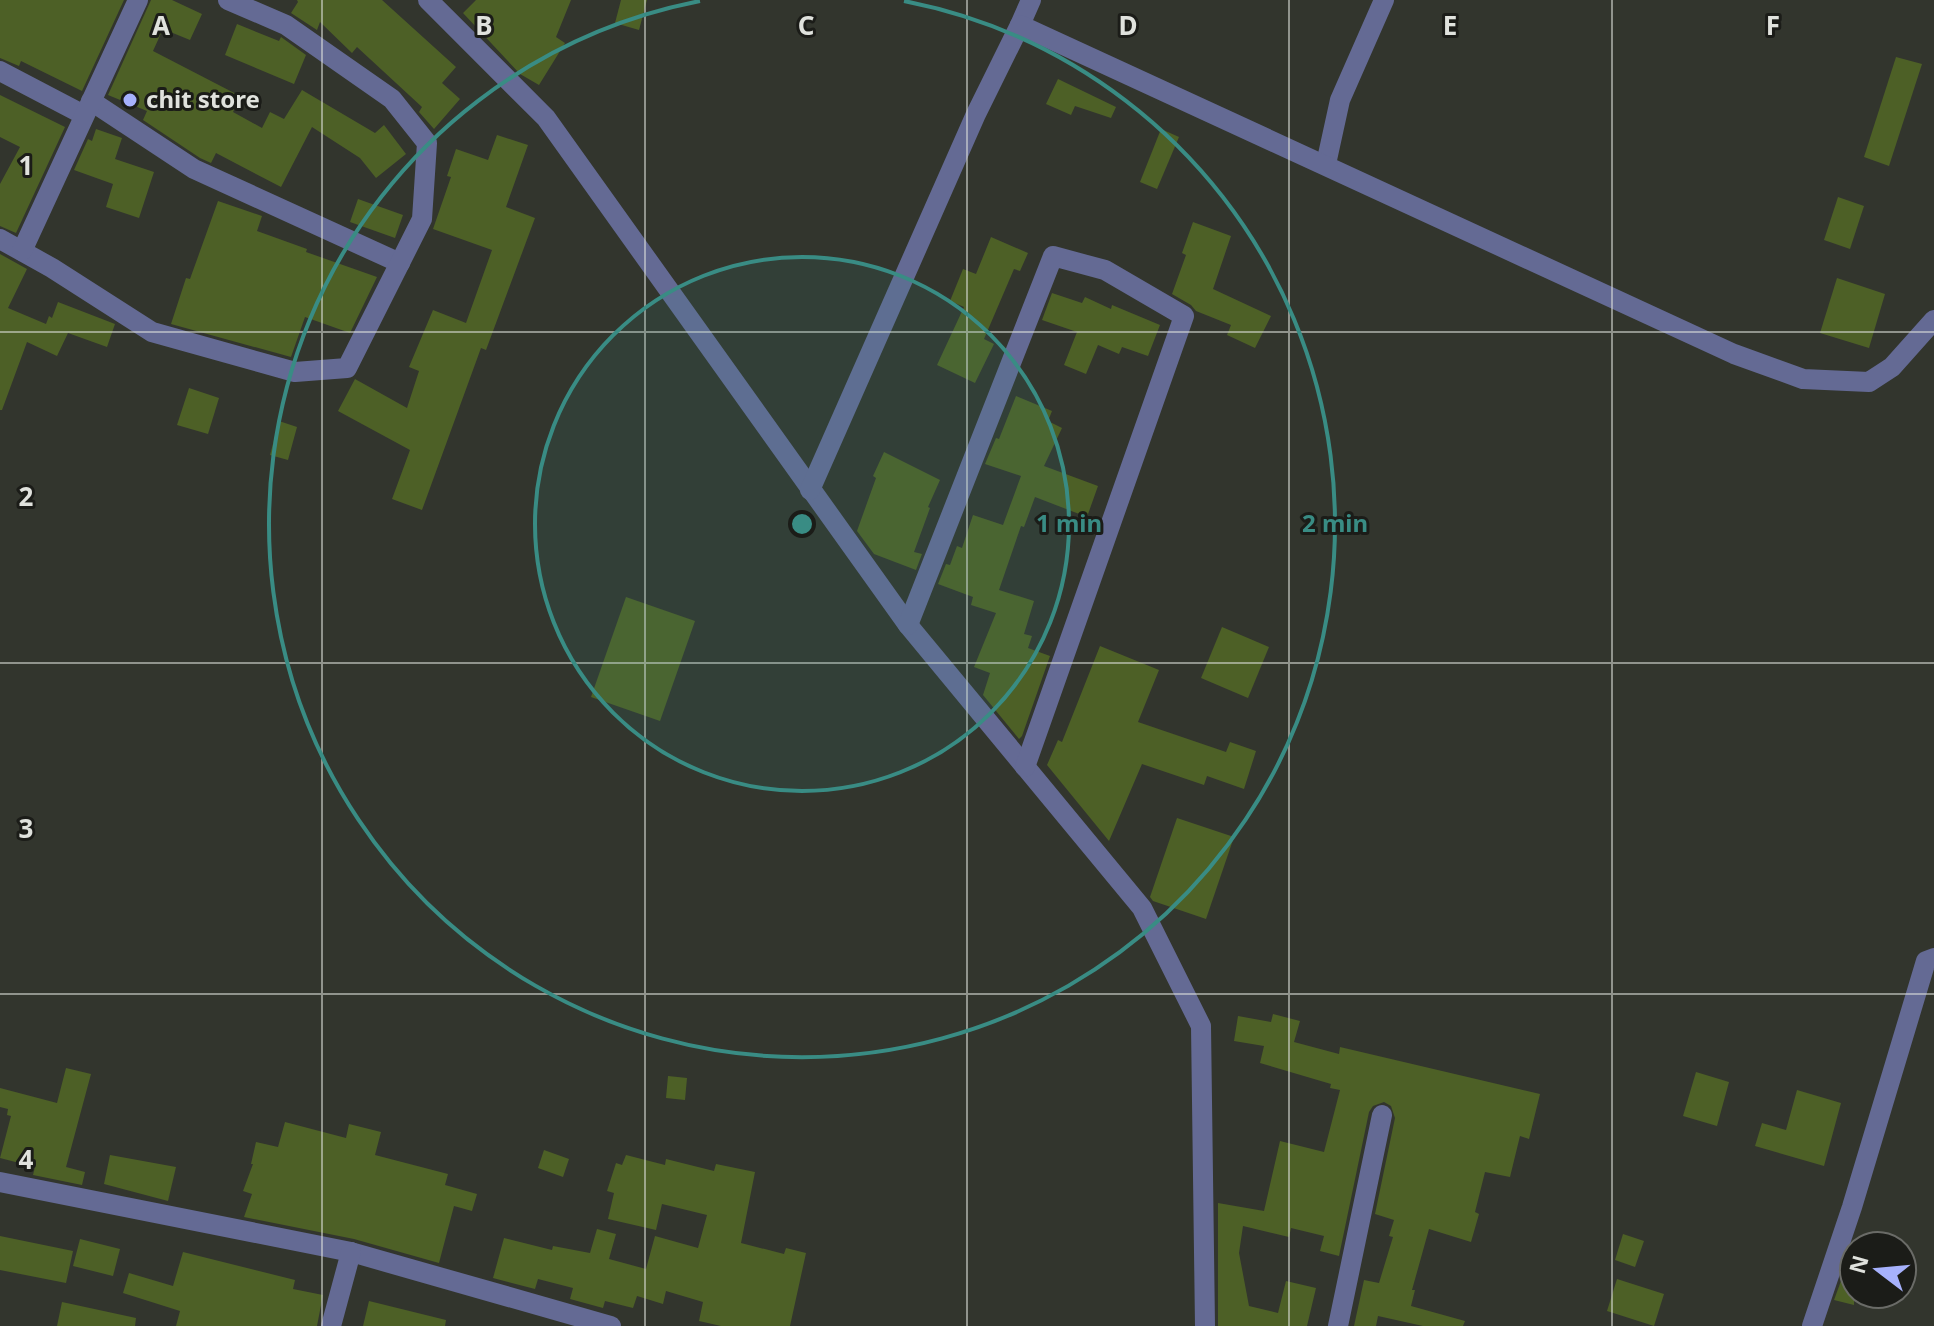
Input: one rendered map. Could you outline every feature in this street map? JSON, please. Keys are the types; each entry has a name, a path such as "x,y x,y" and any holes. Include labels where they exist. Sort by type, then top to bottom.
{"street":[{"path":"22,251 138,0"},
{"path":"0,239 152,332 295,372 347,368 422,219 427,143 392,99 286,25 228,0"},
{"path":"428,0 546,118 908,625 1142,908 1201,1026 1205,1326"},
{"path":"810,490 976,114 1031,0"},
{"path":"1326,164 1340,100 1384,0"},
{"path":"1020,25 1734,354 1803,379 1869,382 1892,367 1925,337 1934,320"},
{"path":"0,71 88,108 194,169 400,263"},
{"path":"908,625 1053,256 1105,270 1184,316 1025,767"},
{"path":"1812,1326 1926,961 1934,958"},
{"path":"1338,1326 1382,1115"},
{"path":"0,1182 351,1252 611,1326"},
{"path":"331,1326 351,1252"}],"building":[{"path":"0,0 124,0 82,91 21,61 19,66 0,58"},
{"path":"151,0 172,0 202,14 190,40 163,29 153,51 240,96 233,112 262,128 270,112 284,119 302,90 375,133 384,125 406,154 376,178 360,158 312,127 281,187 216,153 211,163 200,158 143,120 147,111 108,95"},
{"path":"297,0 382,0 456,67 442,83 460,99 434,129 419,112 422,107 357,47 352,53 320,22 317,30 291,13"},
{"path":"476,0 571,0 556,37 565,43 539,85 520,74 463,13"},
{"path":"621,0 647,0 639,30 615,23"},
{"path":"237,24 279,41 281,37 306,55 294,84 225,55"},
{"path":"1896,57 1922,64 1889,166 1864,157"},
{"path":"1058,79 1116,107 1111,118 1075,106 1071,115 1046,104"},
{"path":"0,95 65,127 16,233 0,226 0,184 20,147 0,137"},
{"path":"96,129 122,138 115,159 154,172 139,218 106,207 113,184 74,170"},
{"path":"1161,129 1179,137 1157,189 1140,182"},
{"path":"497,135 528,145 506,207 535,218 486,350 481,348 422,510 392,499 410,450 338,411 355,379 407,408 419,371 409,367 433,310 466,323 492,250 433,229 451,177 447,176 456,149 488,160"},
{"path":"1838,197 1864,206 1850,249 1824,240"},
{"path":"358,199 403,215 395,238 350,222"},
{"path":"218,201 262,216 257,231 377,277 350,333 305,317 291,357 171,324 186,278 190,279"},
{"path":"1193,222 1231,236 1213,289 1271,316 1255,348 1227,335 1231,325 1196,311 1172,294 1186,255 1182,253"},
{"path":"991,237 1028,253 1020,271 1014,269 984,339 994,344 975,383 937,365 964,307 950,301 963,269 976,274"},
{"path":"0,254 27,269 8,308 46,324 58,302 115,324 107,347 68,333 57,356 27,342 2,410 0,410"},
{"path":"1837,278 1885,294 1869,348 1820,333"},
{"path":"1052,293 1082,303 1085,297 1111,309 1112,305 1160,325 1148,356 1122,347 1119,354 1098,345 1086,374 1064,365 1077,332 1042,320"},
{"path":"189,388 219,398 208,434 177,425"},
{"path":"1016,396 1052,411 1048,421 1062,428 1044,466 1098,486 1087,517 1035,497 1024,527 1021,526 999,590 1034,601 1024,634 1032,636 1028,648 1050,656 1019,739 983,695 990,673 974,667 996,613 971,605 973,597 938,584 957,546 962,548 973,515 1003,525 1021,476 985,464"},
{"path":"279,421 297,427 288,460 270,455"},
{"path":"884,452 940,480 914,552 922,554 916,570 874,554 857,531 876,478 873,476"},
{"path":"626,597 695,621 660,721 591,697"},
{"path":"1222,627 1269,647 1248,698 1201,678"},
{"path":"1100,646 1159,670 1138,722 1226,752 1230,742 1256,751 1244,789 1207,776 1204,785 1142,764 1109,841 1047,765 1058,740 1062,742"},
{"path":"1177,818 1234,837 1206,919 1153,901 1150,897"},
{"path":"1273,1014 1300,1021 1294,1042 1339,1054 1340,1047 1540,1094 1529,1139 1520,1136 1510,1177 1485,1172 1471,1242 1429,1229 1412,1290 1415,1290 1411,1306 1465,1321 1463,1326 1423,1326 1378,1316 1376,1326 1354,1326 1364,1280 1379,1283 1393,1237 1389,1236 1394,1220 1375,1214 1395,1118 1391,1106 1384,1102 1373,1106 1369,1112 1339,1256 1320,1251 1324,1236 1291,1228 1289,1237 1243,1226 1239,1253 1249,1306 1278,1313 1286,1281 1316,1288 1307,1326 1218,1326 1218,1203 1264,1211 1280,1141 1324,1152 1340,1090 1330,1088 1331,1084 1260,1063 1264,1046 1234,1041 1238,1016 1271,1022"},
{"path":"66,1068 91,1074 66,1167 85,1172 82,1185 33,1175 35,1167 0,1158 11,1116 7,1115 8,1109 0,1107 0,1088 57,1103"},
{"path":"1696,1072 1729,1082 1717,1126 1683,1116"},
{"path":"668,1076 687,1078 685,1100 666,1098"},
{"path":"1797,1090 1841,1103 1824,1166 1755,1146 1762,1123 1786,1130"},
{"path":"285,1122 346,1138 349,1124 381,1132 375,1155 448,1174 445,1185 477,1194 472,1211 454,1206 439,1263 354,1239 244,1217 252,1194 243,1191 253,1164 256,1142 278,1147"},
{"path":"544,1150 569,1159 563,1177 538,1168"},
{"path":"110,1155 176,1167 168,1201 104,1184"},
{"path":"626,1155 665,1165 666,1159 714,1171 716,1164 755,1172 741,1243 784,1254 786,1248 806,1253 790,1326 721,1326 699,1321 703,1302 666,1291 663,1304 637,1296 633,1308 605,1301 603,1308 570,1299 573,1288 538,1279 535,1289 493,1278 504,1238 552,1250 553,1246 590,1253 597,1229 616,1234 609,1259 646,1269 655,1236 698,1248 707,1215 662,1204 656,1230 608,1219 614,1193 607,1191 616,1163 622,1165"},
{"path":"1623,1234 1644,1241 1635,1267 1615,1260"},
{"path":"0,1236 73,1251 66,1283 0,1270"},
{"path":"80,1239 120,1249 113,1276 73,1266"},
{"path":"183,1252 295,1280 293,1289 323,1295 317,1326 176,1326 180,1311 123,1293 129,1273 173,1286"},
{"path":"1617,1279 1664,1294 1654,1326 1607,1311"},
{"path":"369,1301 446,1320 445,1326 363,1326"},
{"path":"62,1302 136,1318 135,1326 57,1326"}],"place":[{"name":"chit store","path":"130,100"}]}
